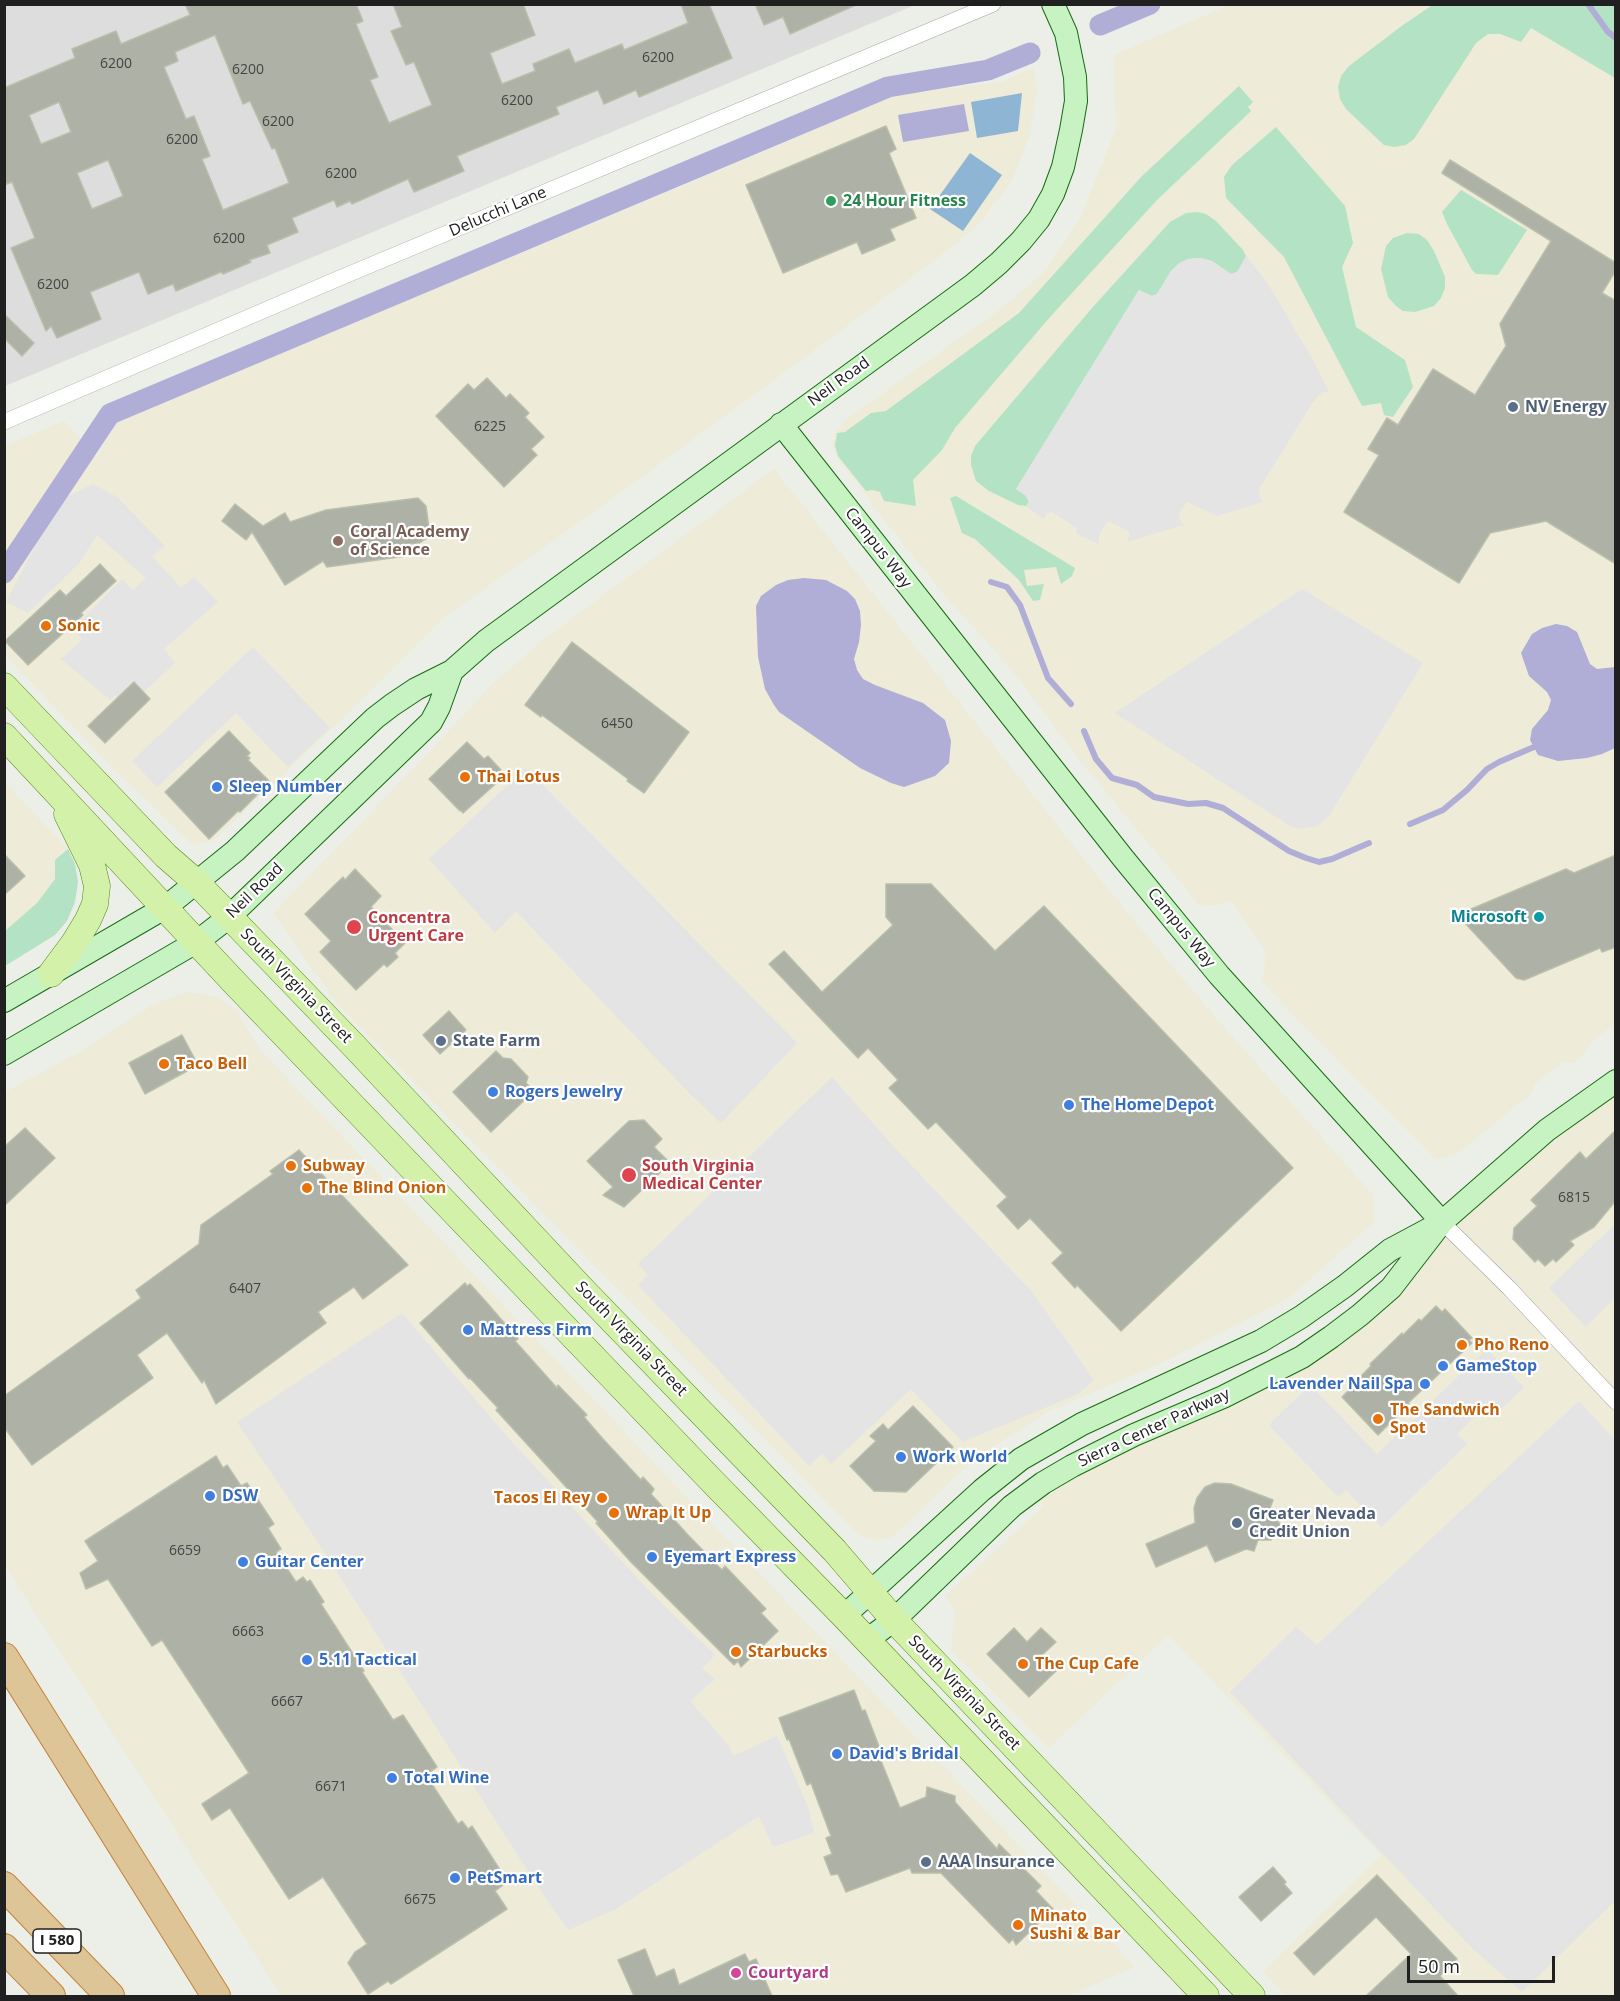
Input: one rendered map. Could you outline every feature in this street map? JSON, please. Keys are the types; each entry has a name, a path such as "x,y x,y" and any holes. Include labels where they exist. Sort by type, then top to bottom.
{"highway":[{"path":"4,1657 216,1996"},
{"name":"I 580","path":"4,1886 110,1996"},
{"name":"I 580","path":"4,1948 51,1996"}],"main road":[{"name":"South Virginia Street","path":"4,686 166,856 197,883 356,1048 871,1592 894,1620 1252,1996"},
{"name":"South Virginia Street","path":"4,736 232,980 1206,1996"},
{"path":"51,974 88,920 97,886 92,865 55,790"}],"street":[{"name":"Delucchi Lane","path":"4,422 993,4"},
{"name":"Neil Road","path":"4,1001 166,907 235,851 375,718 416,689 452,671 486,641 973,285 999,263 1022,241 1039,219 1053,194 1063,167 1076,101 1075,77 1066,33 1053,4"},
{"name":"Campus Way","path":"781,424 1123,858 1226,983 1442,1222 1509,1288 1616,1402"},
{"name":"Neil Road","path":"4,1054 198,941 229,917 430,722 439,707 452,671"},
{"name":"Sierra Center Parkway","path":"867,1640 894,1620 1006,1512 1043,1483 1134,1435 1223,1397 1302,1357 1331,1337 1391,1288 1442,1222 1547,1130 1616,1081"},
{"name":"Sierra Center Parkway","path":"844,1616 982,1490 1021,1459 1082,1424 1261,1341 1301,1317 1345,1286 1390,1250 1442,1222"}],"shaded area":[{"path":"5,5 915,5 5,386"},
{"path":"1229,5 1615,5 1615,1025 1596,1037 1575,1063 1564,1062 1533,1085 1534,1091 1461,1151 1444,1158 1436,1159 1263,983 1266,953 1230,900 1219,905 1200,906 1075,754 1007,664 947,598 872,505 868,496 837,458 833,444 836,431 843,422 1002,308 1041,275 1079,221 1116,129 1114,55"},
{"path":"1033,68 1037,89 1029,138 1012,180 984,218 953,246 827,341 602,506 446,616 343,718 214,840 196,845 190,842 112,768 5,655 5,446 64,421 97,457 116,422 895,95 1002,82"},
{"path":"1022,93 1018,131 977,138 971,102"},
{"path":"964,104 969,131 903,142 898,115"},
{"path":"970,153 1002,175 963,231 930,209"},
{"path":"1246,256 1268,284 1313,360 1329,392 1322,392 1311,405 1259,489 1263,502 1217,516 1187,502 1180,512 1179,519 1184,525 1127,542 1130,532 1109,521 1099,536 1099,544 1076,534 1077,528 1052,512 1047,513 1044,519 1026,506 1029,502 1026,496 1016,489 1139,290 1152,296 1157,294 1171,271 1179,263 1188,259 1200,258 1212,261 1231,274 1237,272"},
{"path":"774,469 1103,883 1216,1018 1373,1195 1374,1222 1289,1298 1159,1364 1047,1412 973,1460 894,1536 877,1541 859,1535 338,1005 273,913 493,683 547,637"},
{"path":"93,484 117,497 165,546 152,556 181,588 194,577 218,602 164,649 175,663 127,707 115,695 110,700 61,659 82,640 73,628 122,579 133,590 146,578 97,535 80,562 28,613 6,602 59,500"},
{"path":"804,578 826,580 847,591 855,599 860,611 861,625 854,659 863,679 923,703 945,720 951,741 949,763 935,776 904,787 891,783 860,768 779,712 774,705 765,689 758,657 756,606 761,596 776,585 788,580"},
{"path":"1302,589 1423,663 1329,816 1317,826 1300,829 1290,826 1115,713"},
{"path":"1556,624 1567,626 1577,632 1590,664 1597,669 1615,667 1615,748 1602,754 1558,761 1538,755 1530,740 1532,729 1548,710 1551,700 1547,692 1529,676 1521,653 1532,634"},
{"path":"253,647 330,728 288,767 236,713 157,787 132,761"},
{"path":"526,768 797,1043 721,1123 690,1094 516,911 495,933 429,859"},
{"path":"4,781 68,849 75,864 78,882 75,902 67,921 55,935 4,966"},
{"path":"187,992 217,997 237,1011 261,1051 1135,1967 1067,1996 282,1996 5,1566 5,1092 80,1052 154,1004"},
{"path":"832,1077 893,1146 1032,1292 1094,1380 1078,1394 963,1442 911,1389 831,1464 822,1453 809,1466 638,1285 648,1275 638,1264"},
{"path":"1615,1080 1615,1996 1286,1996 1263,1972 1381,1855 1168,1635 1049,1748 951,1650 955,1611 945,1596 1044,1506 1033,1495 1343,1332 1435,1229"},
{"path":"1615,1224 1615,1298 1586,1327 1549,1288"},
{"path":"402,1313 502,1431 652,1594 715,1655 702,1668 715,1679 690,1701 729,1746 733,1756 777,1736 808,1807 814,1833 773,1847 759,1816 614,1910 568,1930 531,1876 317,1541 237,1422"},
{"path":"1487,1349 1524,1387 1494,1416 1485,1407 1457,1434 1467,1444 1381,1527 1346,1490 1338,1497 1269,1425 1310,1385 1377,1454"},
{"path":"1579,1401 1615,1440 1615,1901 1522,1992 1472,1948 1230,1692 1296,1627 1317,1645"}],"green space":[{"path":"1434,4 1615,5 1615,78 1531,28 1521,42 1500,34 1488,34 1476,43 1414,139 1406,145 1394,147 1384,145 1346,109 1340,99 1338,87 1341,76 1349,66"},
{"path":"1239,86 1253,102 1248,107 1251,111 1157,200 1050,317 955,428 942,450 913,480 916,506 884,501 880,492 866,491 838,456 835,446 837,433 845,432 871,413 886,411 1019,313 1142,176"},
{"path":"1276,127 1345,206 1353,243 1342,267 1356,327 1405,360 1413,387 1393,417 1384,415 1381,403 1362,406 1284,257 1226,198 1224,177 1232,165"},
{"path":"1461,190 1527,230 1498,275 1476,274 1472,270 1447,224 1442,212"},
{"path":"1198,212 1216,221 1243,250 1246,256 1242,266 1237,272 1231,274 1212,261 1200,258 1188,259 1171,271 1157,294 1152,296 1139,290 1016,489 1026,496 1029,502 1026,506 1018,505 989,491 976,481 971,465 971,456 975,446 1092,308 1170,222 1186,213"},
{"path":"1407,233 1419,234 1427,240 1445,277 1445,288 1441,298 1434,306 1415,312 1403,311 1388,297 1381,269 1386,246 1393,238"},
{"path":"956,496 1075,568 1072,576 1061,584 1056,567 1024,570 1027,586 1044,584 1040,600 1033,601 1019,580 975,539 962,533 950,498"},
{"path":"68,849 75,864 78,882 75,902 67,921 55,935 5,966 5,931 37,903 55,879 55,860"}],"building":[{"path":"185,4 356,4 363,21 356,24 378,77 370,80 389,123 432,105 414,62 406,65 391,31 402,27 393,4 523,4 535,35 490,53 502,84 535,71 533,64 569,49 575,63 622,44 624,50 688,23 681,4 709,4 732,58 639,97 636,90 604,104 598,90 556,107 559,114 457,156 464,171 414,192 408,179 352,204 350,201 337,207 334,200 292,218 298,232 267,245 270,253 249,260 251,262 223,274 221,272 176,291 173,284 148,294 139,272 90,292 101,319 57,338 51,326 46,331 11,248 35,238 12,182 4,185 4,88 75,58 72,49 116,31 121,44 190,15","holes":["215,35 243,104 250,101 272,149 275,148 289,183 223,210 202,159 210,156 194,116 186,119 164,67 178,61 175,52","59,102 71,132 41,144 29,115","108,160 123,196 92,209 77,173"]},
{"path":"755,4 858,4 790,34 783,17 764,25"},
{"name":"24 Hour Fitness","path":"886,126 896,149 889,153 916,218 890,229 895,240 862,254 857,242 783,273 746,185"},
{"name":"NV Energy","path":"1450,160 1616,263 1616,270 1602,293 1616,301 1616,564 1546,521 1490,533 1459,583 1344,512 1379,455 1368,449 1387,418 1398,425 1433,369 1475,395 1506,346 1500,324 1551,241 1442,173"},
{"path":"4,314 34,343 22,356 4,338"},
{"path":"487,378 506,398 510,394 529,413 525,417 544,437 531,449 537,455 504,487 436,416 468,384 474,390"},
{"name":"Coral Academy of Science","path":"418,498 426,506 430,536 419,543 409,544 406,556 327,567 323,561 285,585 252,532 246,540 222,521 235,504 263,526 285,513 290,522 326,510"},
{"name":"Sonic","path":"100,564 116,581 81,613 83,615 28,665 5,641 60,590 66,596"},
{"path":"572,642 689,732 644,793 542,715 541,717 525,705"},
{"path":"134,682 150,699 105,743 88,726"},
{"name":"Sleep Number","path":"229,731 250,753 247,756 250,758 248,760 270,782 209,839 165,792"},
{"name":"Thai Lotus","path":"467,742 484,759 488,756 501,770 496,774 501,779 463,813 429,779"},
{"path":"4,854 25,876 4,895"},
{"name":"Microsoft","path":"1616,855 1616,947 1602,952 1600,948 1524,980 1516,978 1463,921 1464,912 1566,869 1574,873"},
{"name":"Concentra Urgent Care","path":"355,869 381,896 371,907 405,943 395,953 398,957 387,967 384,964 356,990 320,952 331,941 305,914 343,877 345,880"},
{"name":"The Home Depot","path":"886,884 931,884 995,951 1044,906 1293,1168 1121,1331 1077,1285 1075,1288 1052,1263 1063,1253 1030,1218 1018,1229 997,1206 1007,1197 936,1122 928,1129 889,1088 898,1080 868,1048 858,1058 769,964 784,951 822,992 893,925 886,917"},
{"name":"State Farm","path":"449,1011 466,1030 440,1054 423,1035"},
{"name":"Taco Bell","path":"182,1035 198,1065 145,1094 129,1063"},
{"name":"Rogers Jewelry","path":"496,1051 503,1058 511,1059 528,1077 526,1083 534,1091 491,1132 453,1092"},
{"name":"South Virginia Medical Center","path":"644,1120 662,1139 654,1147 670,1163 624,1207 603,1195 613,1187 587,1161 629,1121"},
{"path":"25,1128 55,1158 4,1206 4,1147"},
{"path":"1616,1130 1616,1198 1613,1204 1594,1227 1570,1241 1574,1245 1556,1262 1553,1259 1545,1266 1538,1259 1535,1262 1513,1239 1514,1228 1537,1206 1531,1200 1580,1152 1586,1159"},
{"path":"299,1150 408,1265 363,1299 354,1287 318,1312 326,1323 216,1404 204,1380 202,1383 167,1333 137,1355 153,1378 32,1465 4,1427 4,1396 141,1298 136,1290 199,1244 201,1225 273,1174 270,1171"},
{"path":"465,1283 467,1286 470,1284 488,1304 518,1339 515,1341 557,1388 558,1385 587,1415 584,1417 603,1439 641,1480 643,1477 654,1489 651,1494 688,1535 722,1570 725,1566 766,1609 761,1613 778,1631 741,1667 738,1661 734,1665 631,1562 596,1523 598,1522 496,1410 498,1408 420,1323"},
{"path":"1436,1306 1442,1312 1445,1309 1472,1338 1469,1340 1472,1343 1408,1403 1378,1435 1342,1397 1371,1366 1370,1364 1402,1333 1403,1335 1419,1319 1421,1321"},
{"name":"Work World","path":"913,1406 953,1447 906,1492 874,1491 850,1466 876,1441 870,1436 883,1424 888,1430"},
{"path":"216,1456 223,1468 227,1465 241,1486 247,1483 274,1524 268,1528 281,1549 276,1552 296,1582 303,1577 307,1582 310,1580 324,1602 321,1604 393,1720 403,1715 437,1767 426,1775 458,1824 462,1821 468,1829 472,1826 502,1873 503,1885 495,1891 507,1909 391,1984 388,1981 368,1994 348,1963 355,1952 367,1944 323,1877 289,1899 230,1808 212,1820 202,1804 249,1773 162,1640 152,1646 108,1579 86,1589 80,1573 98,1561 85,1541"},
{"name":"Greater Nevada Credit Union","path":"1215,1483 1231,1484 1273,1500 1269,1511 1280,1524 1278,1534 1271,1540 1258,1540 1254,1551 1246,1549 1215,1562 1207,1545 1156,1567 1146,1544 1195,1523 1194,1508 1197,1498 1205,1487"},
{"name":"The Cup Cafe","path":"1014,1628 1027,1642 1041,1628 1056,1642 1041,1656 1056,1671 1029,1697 987,1654"},
{"path":"854,1690 862,1711 865,1710 880,1749 877,1751 900,1808 926,1797 927,1787 955,1796 955,1802 997,1849 999,1844 1041,1886 1036,1891 1053,1909 1016,1945 1013,1939 1009,1943 941,1873 912,1873 910,1868 846,1892 838,1874 831,1875 824,1857 832,1854 826,1838 831,1836 811,1783 807,1785 779,1718"},
{"path":"1273,1867 1292,1893 1261,1921 1239,1897"},
{"path":"1377,1875 1457,1959 1440,1976 1458,1996 1366,1996 1411,1954 1376,1917 1314,1975 1294,1953"},
{"name":"Courtyard","path":"645,1949 656,1977 674,1969 679,1985 745,1954 749,1962 756,1959 772,1996 634,1996 618,1960"}],"waterway":[{"path":"1100,25 1150,4"},
{"path":"1588,4 1608,32 1616,38"},
{"path":"4,573 110,414 888,87 988,70 1030,53"},
{"path":"991,582 1007,587 1020,605 1048,678 1071,704"},
{"path":"1084,731 1096,759 1112,778 1137,785 1154,797 1188,804 1206,803 1223,808 1289,851 1306,858 1319,862 1332,859 1369,843"},
{"path":"1410,824 1443,810 1487,769 1534,747"}],"place":[{"name":"24 Hour Fitness","path":"831,201"},
{"name":"NV Energy","path":"1513,407"},
{"name":"Coral Academy of Science","path":"338,541"},
{"name":"Sonic","path":"46,626"},
{"name":"Thai Lotus","path":"465,777"},
{"name":"Sleep Number","path":"217,787"},
{"name":"Microsoft","path":"1539,917"},
{"name":"Concentra Urgent Care","path":"354,927"},
{"name":"State Farm","path":"441,1041"},
{"name":"Taco Bell","path":"164,1064"},
{"name":"Rogers Jewelry","path":"493,1092"},
{"name":"The Home Depot","path":"1069,1105"},
{"name":"Subway","path":"291,1166"},
{"name":"South Virginia Medical Center","path":"629,1175"},
{"name":"The Blind Onion","path":"307,1188"},
{"name":"Mattress Firm","path":"468,1330"},
{"name":"Pho Reno","path":"1462,1345"},
{"name":"GameStop","path":"1443,1366"},
{"name":"Lavender Nail Spa","path":"1425,1384"},
{"name":"The Sandwich Spot","path":"1378,1419"},
{"name":"Work World","path":"901,1457"},
{"name":"DSW","path":"210,1496"},
{"name":"Tacos El Rey","path":"602,1498"},
{"name":"Wrap It Up","path":"614,1513"},
{"name":"Greater Nevada Credit Union","path":"1237,1523"},
{"name":"Eyemart Express","path":"652,1557"},
{"name":"Guitar Center","path":"243,1562"},
{"name":"Starbucks","path":"736,1652"},
{"name":"5.11 Tactical","path":"307,1660"},
{"name":"The Cup Cafe","path":"1023,1664"},
{"name":"David's Bridal","path":"837,1754"},
{"name":"Total Wine","path":"392,1778"},
{"name":"AAA Insurance","path":"926,1862"},
{"name":"PetSmart","path":"455,1878"},
{"name":"Minato Sushi & Bar","path":"1018,1925"},
{"name":"Courtyard","path":"736,1973"}]}
